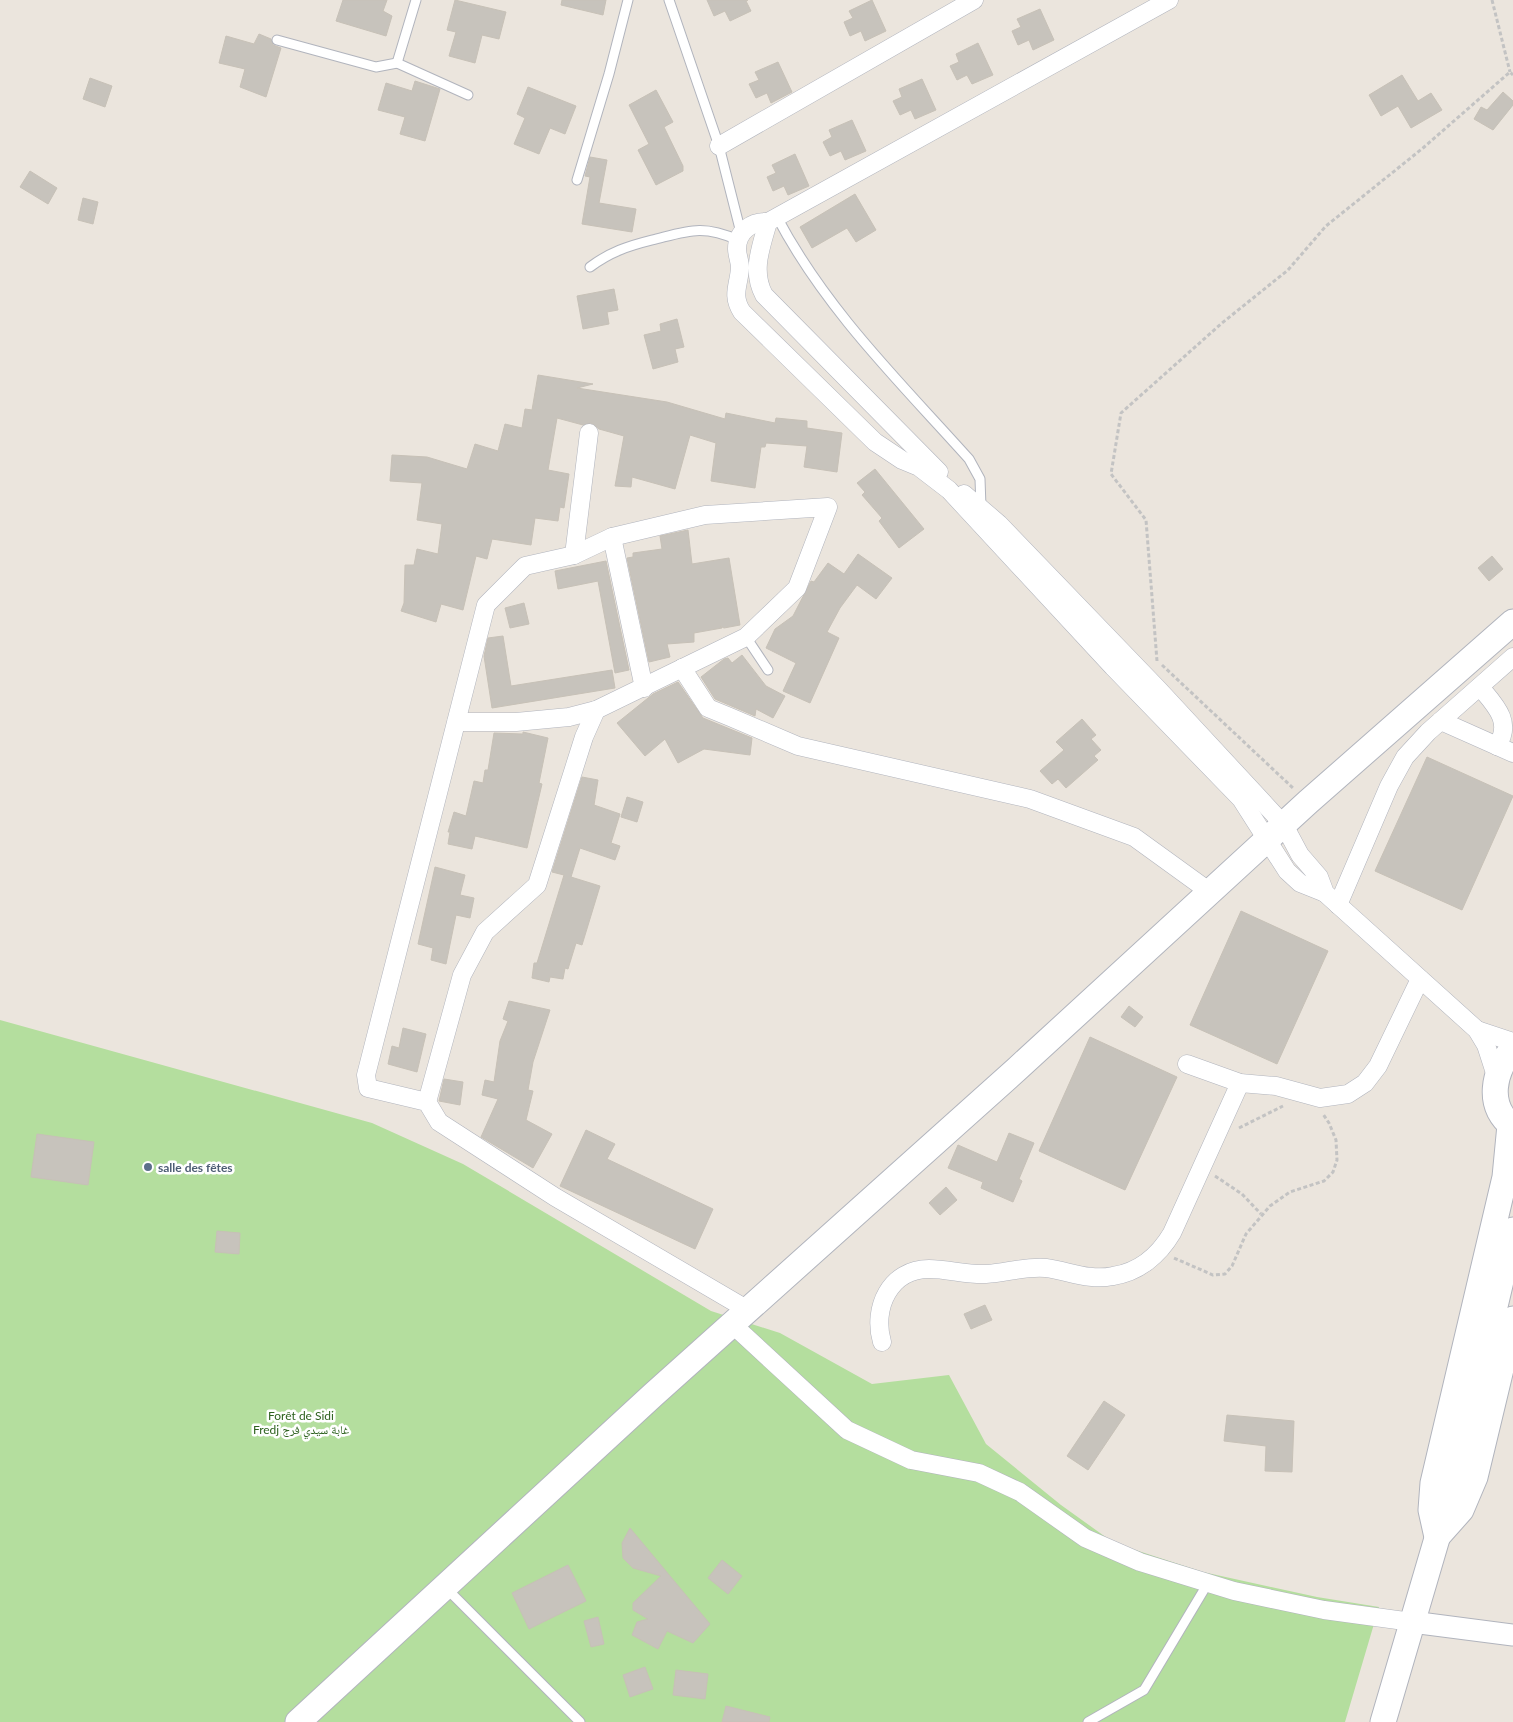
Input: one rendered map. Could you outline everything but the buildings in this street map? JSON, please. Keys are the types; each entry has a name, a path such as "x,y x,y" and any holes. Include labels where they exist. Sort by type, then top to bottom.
{"main road":[{"path":"298,1722 740,1317 1017,1069 1308,802 1513,622"},
{"path":"1438,1537 1431,1510 1433,1483 1505,1177 1511,1126 1500,1110 1495,1094 1496,1076 1503,1060 1513,1048"},
{"path":"1383,1722 1453,1484 1513,1230"},
{"path":"1438,1537 1461,1510 1476,1476 1513,1319"}],"street":[{"path":"719,146 974,0"},
{"path":"1169,0 773,220 753,224 740,237 740,267 735,290 738,306 875,442 902,460 919,467 949,490 1112,667 1241,800 1300,855 1319,877 1332,899 1477,1030 1486,1045 1496,1076"},
{"path":"773,220 757,267 759,286 764,295 952,484 981,507 1158,689 1275,833"},
{"path":"574,555 589,433"},
{"path":"456,722 551,719 569,717 596,710 746,637 797,588 828,507 705,515 612,538 574,555 526,566 486,605 456,722 366,1075 368,1088 427,1102 440,1122 740,1317 847,1430 911,1460 979,1473 1020,1492 1086,1538 1140,1562 1208,1583 1234,1591 1324,1610 1513,1635"},
{"path":"612,538 644,688"},
{"path":"1112,667 1127,657"},
{"path":"1332,899 1397,771 1416,744 1513,657"},
{"path":"682,668 708,708 798,746 1039,802 1134,837 1210,892"},
{"path":"1441,722 1505,749 1503,717 1480,687"},
{"path":"1144,700 1158,689"},
{"path":"427,1102 462,976 485,932 537,885 584,737 596,710"},
{"path":"1188,1064 1240,1083 1276,1086 1320,1098 1338,1097 1348,1094 1365,1083 1378,1066 1420,978"},
{"path":"1477,1030 1513,1042"},
{"path":"882,1342 878,1321 882,1300 894,1283 911,1272 930,1269 986,1274 1036,1268 1104,1278 1136,1269 1162,1248 1172,1233 1240,1083"}],"lane":[{"path":"397,63 416,0"},
{"path":"577,180 609,74 628,0"},
{"path":"590,268 620,248 683,231 715,232 740,237 719,146 669,0"},
{"path":"277,40 376,67 397,63 468,95"},
{"path":"773,220 836,310 969,459 980,479 981,507"},
{"path":"746,637 768,670"},
{"path":"1088,1722 1144,1690 1208,1583"},
{"path":"445,1587 580,1722"}],"path":[{"path":"1308,802 1156,660 1146,520 1111,474 1121,413 1222,323 1288,270 1326,226 1511,74 1492,0"},
{"path":"1214,1140 1308,1095"},
{"path":"1162,1248 1174,1258 1213,1275 1220,1276 1229,1271 1246,1234 1261,1214 1290,1192 1324,1181 1334,1172 1337,1160 1336,1140 1329,1123 1320,1111"},
{"path":"1200,1170 1231,1186 1261,1214"}],"green space":[{"name":"Forêt de Sidi Fredj غابة سيدي فرج","path":"0,1020 372,1123 463,1164 711,1311 780,1333 872,1384 949,1375 986,1444 1061,1505 1114,1543 1203,1572 1317,1597 1379,1607 1345,1722 0,1722"}],"place":[{"name":"salle des fêtes","path":"148,1167"}]}
